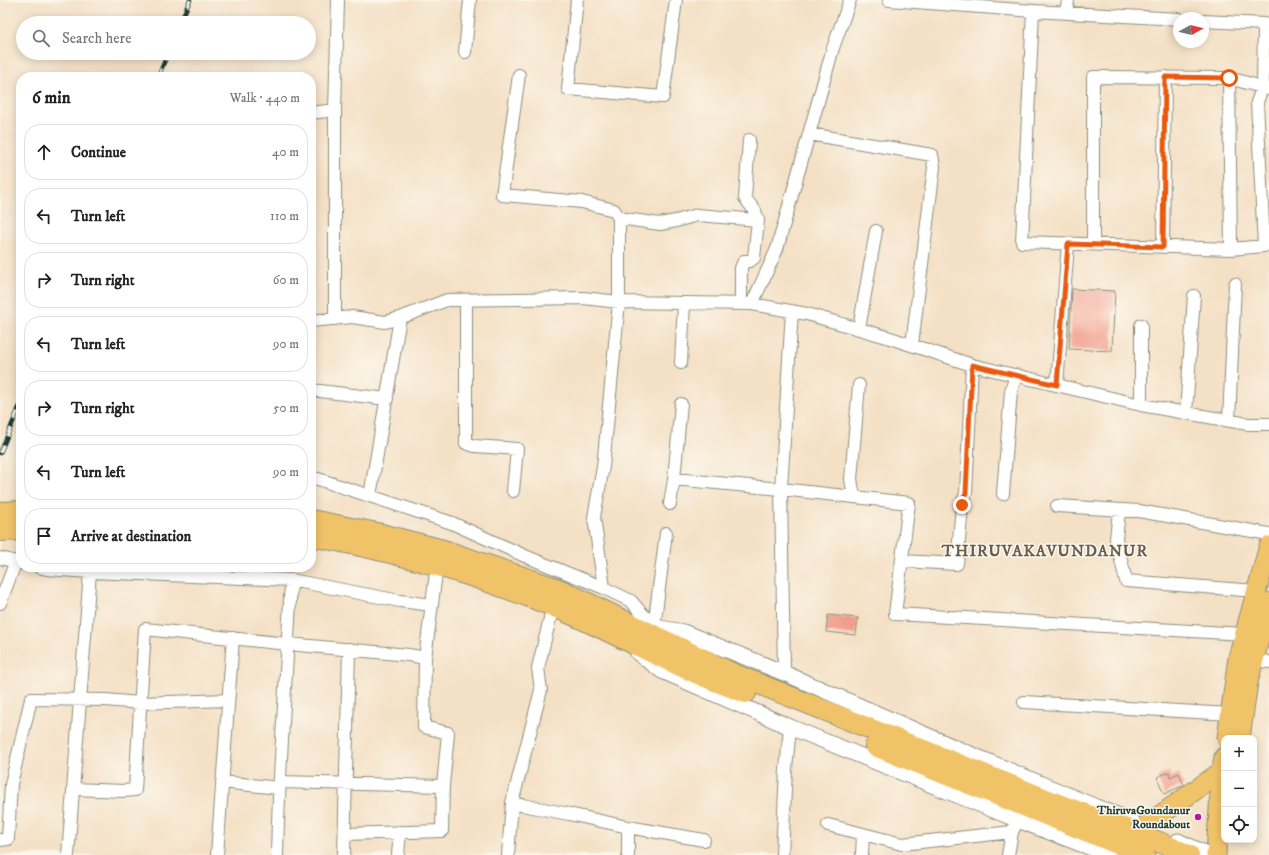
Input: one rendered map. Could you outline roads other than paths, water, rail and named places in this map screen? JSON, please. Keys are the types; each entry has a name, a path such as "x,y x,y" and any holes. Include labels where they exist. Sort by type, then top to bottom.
{"highway":[{"path":"316,521 444,550 502,569 561,590 621,629"},
{"path":"1,531 16,530"},
{"path":"316,537 356,544 437,565 484,580 621,629 681,657 1145,855"},
{"path":"681,657 734,674 1066,807 1140,834 1189,855"}],"main road":[{"path":"1240,735 1248,682 1253,660 1269,546"},
{"path":"1227,735 1230,714 1253,660 1244,634 1262,597"},
{"path":"1145,826 1221,766"},
{"path":"1216,855 1222,771"},
{"path":"1225,855 1227,843"}],"street":[{"path":"335,319 335,110 338,0"},
{"path":"465,52 470,0"},
{"path":"577,0 568,89 663,97 676,0"},
{"path":"746,304 777,249 833,48 850,0"},
{"path":"889,0 1032,11 1173,19"},
{"path":"1066,13 1068,0"},
{"path":"1032,11 1022,242 1231,249 1264,246 1257,102 1266,87 1266,25 1209,21"},
{"path":"519,75 502,195 582,202 614,210 619,218 619,302 603,467 594,517 604,588"},
{"path":"1093,244 1093,77 1229,78 1266,87"},
{"path":"1163,247 1165,77"},
{"path":"1229,78 1231,249"},
{"path":"316,112 335,110"},
{"path":"809,134 932,155 934,167 912,345"},
{"path":"746,304 740,268 744,261 750,261 754,258 758,220 755,211 745,198 748,140"},
{"path":"619,218 660,224 697,215 758,220"},
{"path":"859,329 876,230"},
{"path":"1057,385 1068,244"},
{"path":"1229,421 1235,284"},
{"path":"1186,413 1194,296"},
{"path":"316,321 352,317 385,322 400,318 447,300 583,298 619,302 746,304 807,314 912,345 972,365 1141,405 1248,424 1269,424"},
{"path":"466,300 466,443 475,446 517,449 513,491"},
{"path":"681,363 684,303"},
{"path":"784,673 781,489 792,311"},
{"path":"370,496 400,318"},
{"path":"1141,325 1141,405"},
{"path":"902,560 956,564 962,505 966,493 972,365"},
{"path":"1003,494 1011,391 1016,375"},
{"path":"854,497 851,480 859,385"},
{"path":"316,391 387,398"},
{"path":"670,504 674,479 681,404"},
{"path":"316,479 452,523 525,556 604,588 631,601 654,627"},
{"path":"674,479 909,503 894,614 1244,634"},
{"path":"1057,506 1119,511 1139,511 1269,534"},
{"path":"1119,511 1116,539 1126,581 1262,597"},
{"path":"654,627 666,533"},
{"path":"0,558 16,562"},
{"path":"345,834 442,831 443,786 448,733 424,727 424,658 437,565"},
{"path":"0,603 16,567"},
{"path":"68,855 90,572 291,580 400,601 432,605"},
{"path":"277,855 279,785 291,580"},
{"path":"508,855 512,803 541,690 538,668 554,606"},
{"path":"621,629 654,627 683,632 784,673 971,755 1145,826 1209,855"},
{"path":"73,789 135,790 145,629 288,644 409,654 424,658"},
{"path":"621,629 662,671 1015,826 1110,855"},
{"path":"217,855 232,638"},
{"path":"344,855 350,649"},
{"path":"0,840 8,839 11,784 31,699 80,699 140,703 228,700"},
{"path":"1024,702 1230,714"},
{"path":"782,855 786,769 790,727"},
{"path":"222,782 279,785 346,784 443,786"},
{"path":"512,803 628,827 704,840"},
{"path":"828,825 902,844 1015,826"},
{"path":"1008,855 1015,826"},
{"path":"628,827 628,855"},
{"path":"398,855 400,832"},
{"path":"862,855 863,834"}],"railway":[{"path":"183,16 190,0"},
{"path":"160,72 165,60"},
{"path":"0,453 16,415"}],"place":[{"name":"ThiruvaGoundanur Roundabout","path":"1198,817"}],"district":[{"name":"THIRUVAKAVUNDANUR","path":"1045,550"}]}
